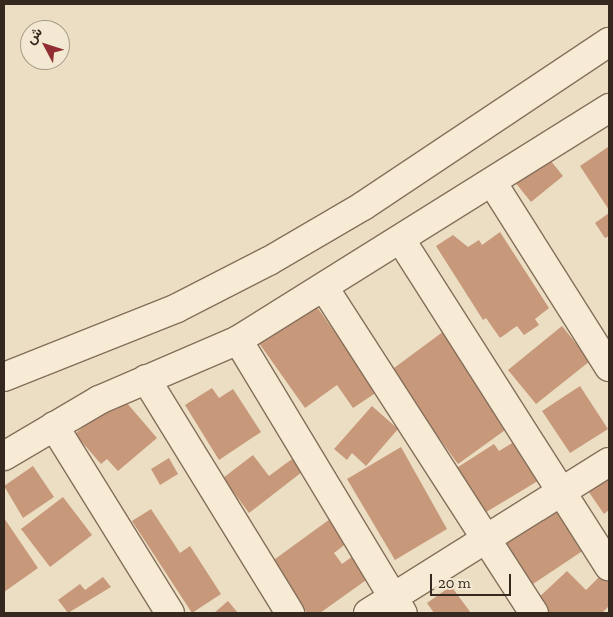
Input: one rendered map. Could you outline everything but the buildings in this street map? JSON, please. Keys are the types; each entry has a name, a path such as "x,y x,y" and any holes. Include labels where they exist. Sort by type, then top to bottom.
{"street":[{"path":"4,377 177,308 269,261 363,206 609,42"},
{"path":"4,456 54,426 146,379 238,340 325,289 609,108"},
{"path":"492,182 609,367"},
{"path":"401,240 609,566"},
{"path":"325,289 534,613"},
{"path":"238,340 398,606"},
{"path":"146,379 290,613"},
{"path":"54,426 170,613"},
{"path":"368,613 398,606 486,540 609,462"}]}
